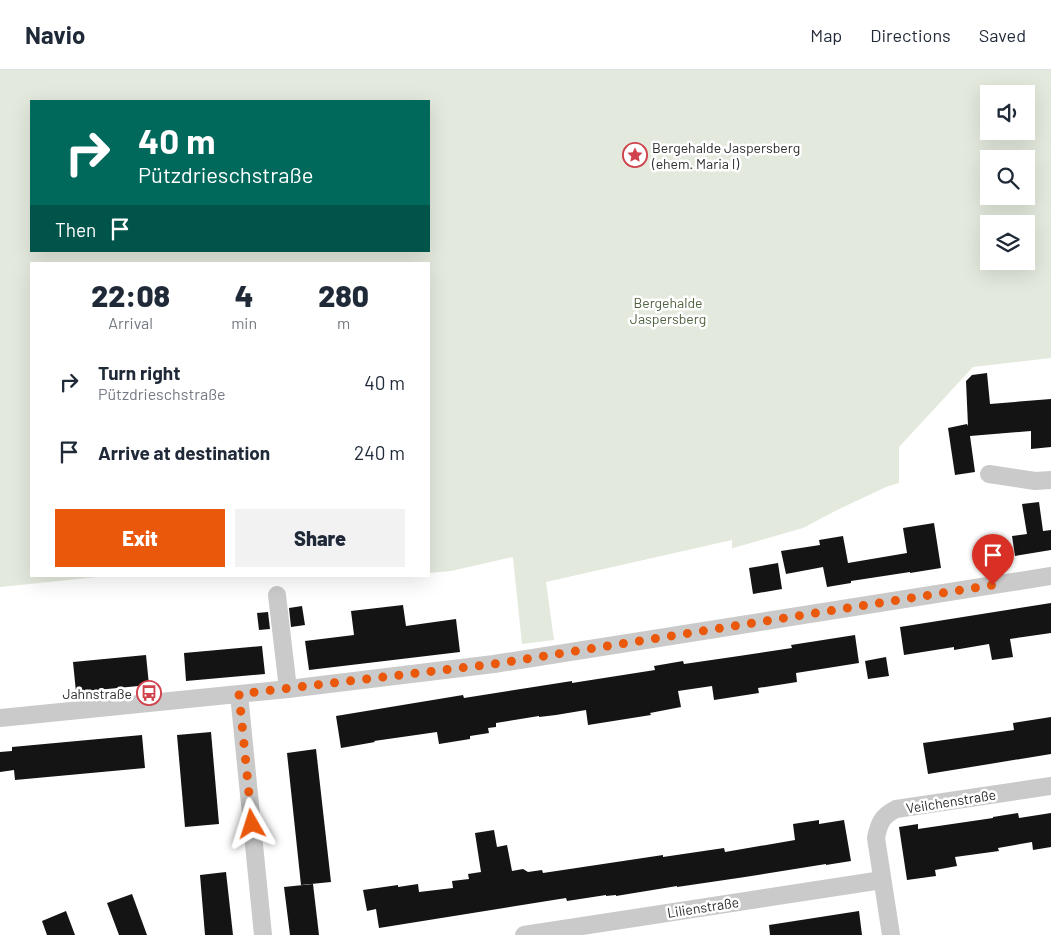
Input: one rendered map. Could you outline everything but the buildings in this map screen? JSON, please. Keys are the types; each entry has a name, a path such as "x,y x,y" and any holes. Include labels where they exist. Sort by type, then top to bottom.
{"street":[{"path":"989,474 1035,481 1051,480"},
{"path":"0,718 288,689 494,664 1051,576"},
{"path":"277,595 288,689"},
{"path":"239,694 263,935"},
{"name":"Veilchenstraße","path":"891,935 876,838 878,826 888,813 896,809 1051,786"},
{"name":"Lilienstraße","path":"524,935 882,880"}],"green space":[{"name":"Bergehalde Jaspersberg","path":"0,70 1051,70 1051,358 973,367 899,447 899,483 886,487 803,528 733,548 732,540 546,582 554,640 522,644 512,557 451,571 430,573 430,262 30,262 30,577 98,577 0,587"}],"place":[{"name":"Bergehalde Jaspersberg (ehem. Maria I)","path":"635,155"},
{"name":"Jahnstraße","path":"149,693"}],"route":[{"path":"252,824 239,694 494,664 993,585"}]}
